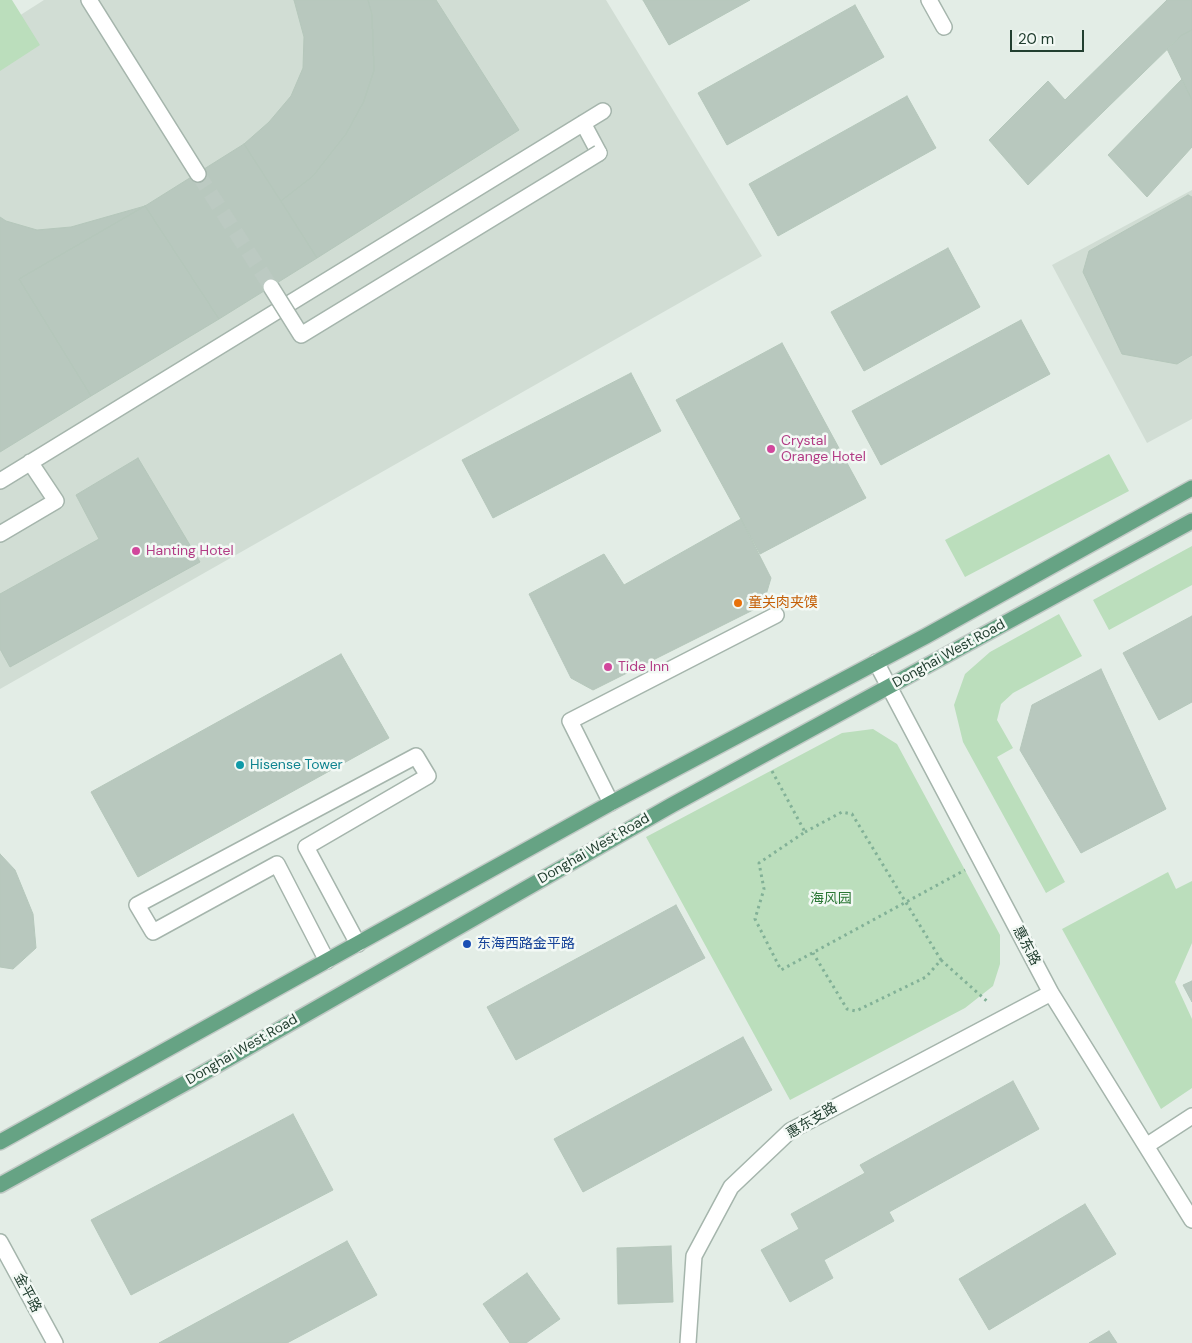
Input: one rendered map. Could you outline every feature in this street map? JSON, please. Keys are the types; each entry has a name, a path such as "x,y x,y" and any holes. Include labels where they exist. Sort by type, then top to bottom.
{"main road":[{"name":"Donghai West Road","path":"0,1142 611,803 876,662 1192,488"},
{"name":"Donghai West Road","path":"0,1185 191,1080 672,805 1192,521"}],"street":[{"path":"89,0 198,174"},
{"path":"929,0 944,26"},
{"path":"0,481 603,110"},
{"path":"270,287 301,335 598,153 582,123"},
{"path":"0,534 56,501 30,462"},
{"path":"611,803 570,721 776,615"},
{"name":"惠东路","path":"876,662 1051,994 1192,1220"},
{"path":"327,961 276,864 153,932 138,905 416,756 428,776 306,847 358,944"},
{"name":"惠东支路","path":"688,1343 694,1256 731,1187 790,1131 1051,994"},
{"path":"1146,1146 1192,1116"},
{"name":"金平路","path":"0,1242 54,1343"}],"path":[{"path":"763,756 805,832"},
{"path":"981,861 906,902 782,970 755,919 764,889 759,863 805,832 842,812 852,814 906,902 941,960 1005,1017"},
{"path":"813,953 847,1009 856,1011 926,977 941,960"}],"shaded area":[{"path":"44,0 606,0 762,256 0,689 0,28"},
{"path":"1192,190 1192,419 1147,443 1052,265"}],"green space":[{"path":"0,0 12,0 40,45 0,71"},
{"path":"1109,454 1129,491 965,577 945,540"},
{"path":"1192,546 1192,585 1109,630 1093,600"},
{"path":"1059,614 1082,656 1013,693 1001,704 997,720 1013,748 997,757 1065,882 1046,893 963,742 954,705 965,674 990,652"},
{"name":"海风园","path":"873,729 897,744 1000,935 1000,964 993,986 965,1008 790,1100 646,837 842,733"},
{"path":"1168,872 1176,889 1192,881 1192,943 1175,982 1192,1019 1192,1088 1161,1109 1062,929"}],"building":[{"path":"294,0 368,0 372,15 374,70 364,101 346,134 313,176 281,201 244,144 269,122 291,96 303,68 304,37"},
{"path":"368,0 436,0 519,130 317,258 281,201 313,176 346,134 364,101 374,70 372,15"},
{"path":"643,0 750,0 669,45"},
{"path":"1167,0 1192,0 1192,30 1182,35 1028,185 989,140 1048,81 1065,100"},
{"path":"855,5 884,57 727,145 698,93"},
{"path":"1192,30 1192,100 1167,49 1182,35"},
{"path":"1182,79 1192,100 1192,147 1147,197 1108,155"},
{"path":"907,96 936,148 778,236 749,184"},
{"path":"244,144 317,258 219,319 145,206"},
{"path":"1188,195 1192,197 1192,355 1177,364 1122,354 1083,272 1089,251"},
{"path":"145,206 19,279 91,396 0,452 0,217 6,221 37,230 71,227"},
{"path":"145,206 219,319 91,396 19,279"},
{"path":"948,248 980,307 864,371 831,312"},
{"path":"1021,320 1050,374 881,465 852,411"},
{"name":"Crystal Orange Hotel","path":"782,343 866,498 760,554 676,400"},
{"path":"631,373 661,431 493,518 462,460"},
{"name":"Hanting Hotel","path":"138,458 200,562 10,667 0,649 0,594 99,539 76,495"},
{"path":"741,519 771,578 763,605 593,690 571,678 529,594 604,554 624,585"},
{"path":"1192,616 1192,702 1159,720 1123,653"},
{"name":"Hisense Tower","path":"341,654 389,738 138,877 91,792"},
{"path":"1101,669 1166,809 1081,853 1020,750 1032,705"},
{"path":"0,854 15,870 33,914 36,948 13,969 0,967"},
{"path":"676,905 705,958 516,1060 487,1007"},
{"path":"1192,981 1192,1002 1183,985"},
{"path":"743,1037 772,1090 583,1192 554,1139"},
{"path":"1013,1081 1039,1129 889,1212 894,1221 824,1260 833,1278 790,1302 761,1250 799,1229 791,1214 865,1173 860,1165"},
{"path":"293,1114 333,1190 131,1295 91,1220"},
{"path":"1085,1204 1116,1254 989,1330 959,1279"},
{"path":"347,1241 377,1295 287,1343 159,1343"},
{"path":"671,1246 673,1302 618,1304 617,1248"},
{"path":"527,1273 560,1319 526,1343 510,1343 483,1304"},
{"path":"1109,1331 1117,1343 1089,1343"}],"tunnel":[{"path":"198,174 271,287"}],"place":[{"name":"Crystal Orange Hotel","path":"771,449"},
{"name":"Hanting Hotel","path":"136,551"},
{"name":"童关肉夹馍","path":"738,603"},
{"name":"Tide Inn","path":"608,667"},
{"name":"Hisense Tower","path":"240,765"},
{"name":"东海西路金平路","path":"467,944"}]}
